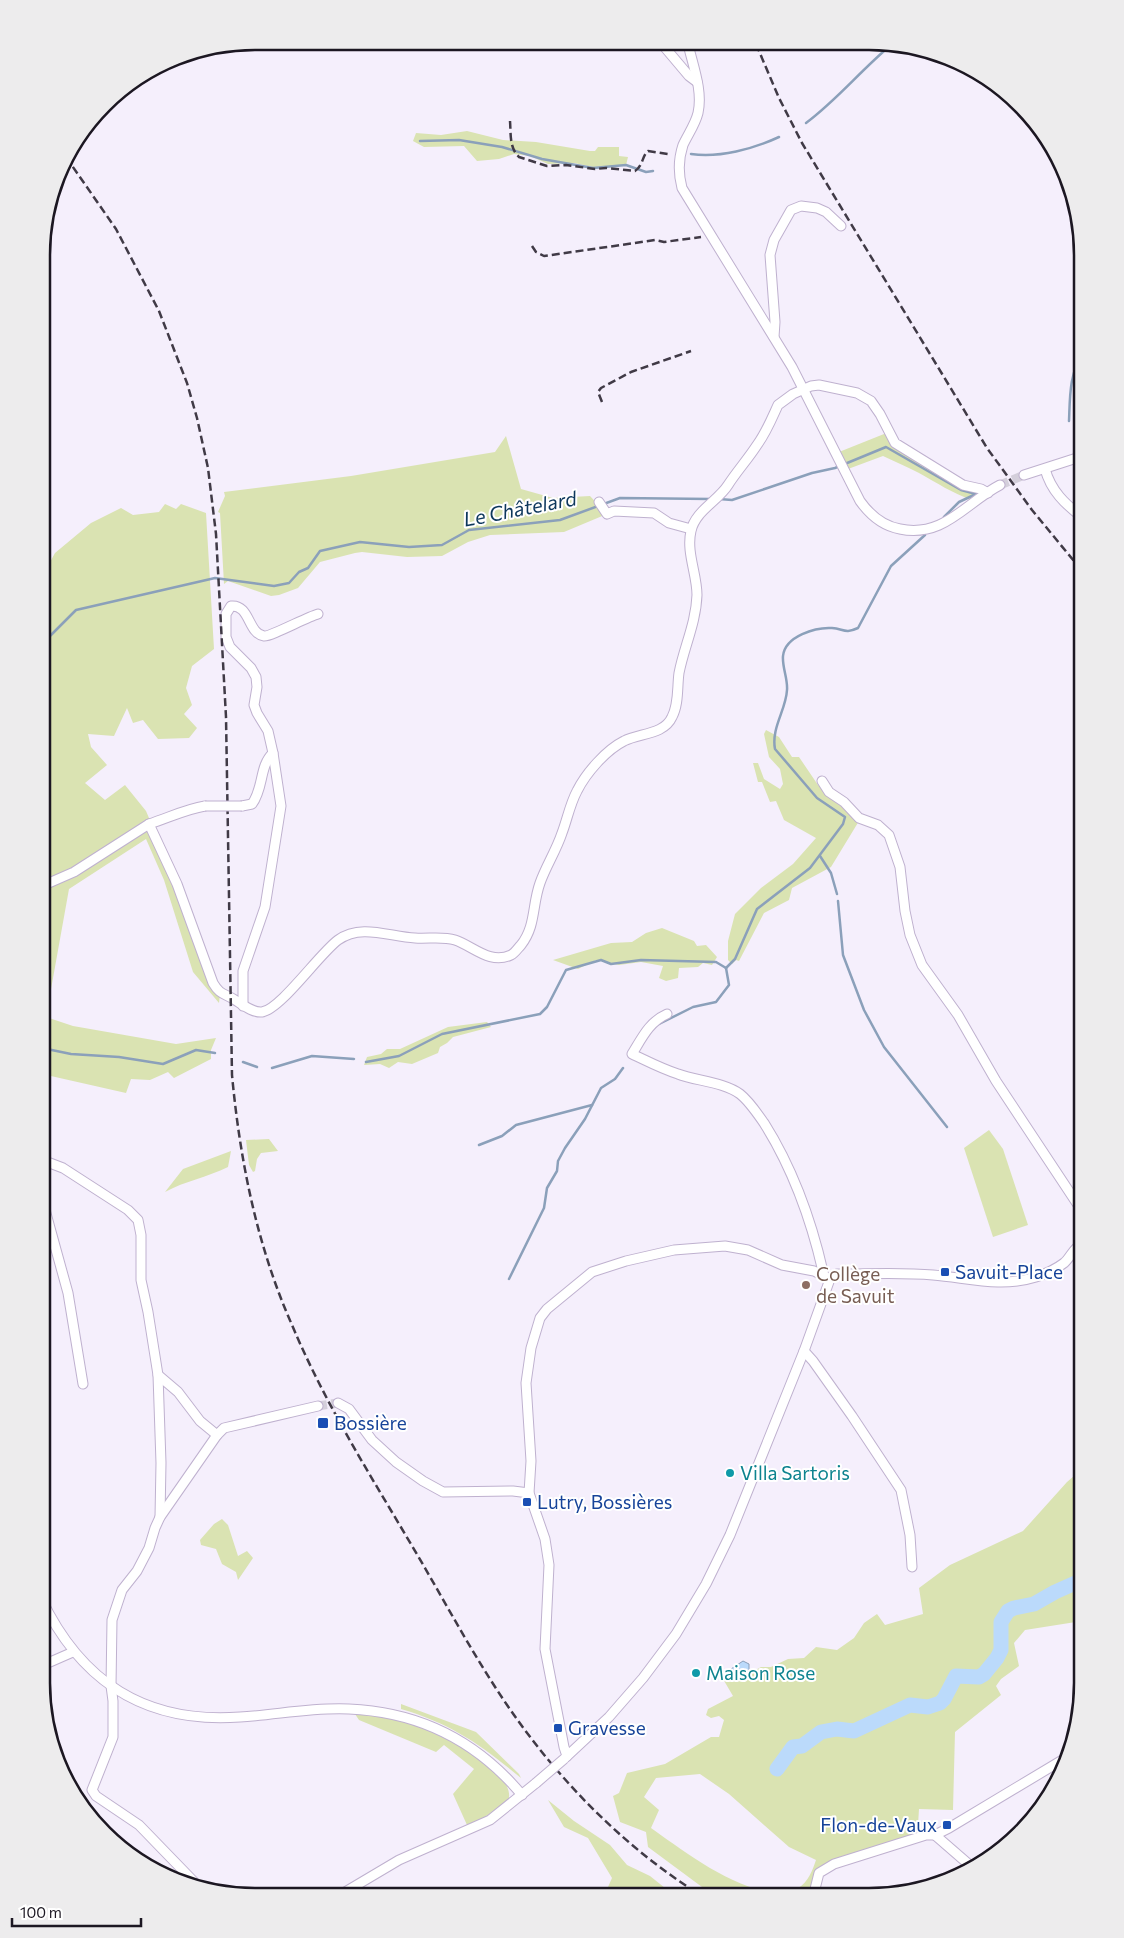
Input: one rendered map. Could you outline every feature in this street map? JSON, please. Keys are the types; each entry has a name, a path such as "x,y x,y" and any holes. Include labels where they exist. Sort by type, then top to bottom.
{"street":[{"path":"667,50 689,76 697,82"},
{"path":"689,50 697,82 698,113 682,148 678,167 682,188 792,367 860,501 869,513 888,526 918,531 941,525 1000,485"},
{"path":"774,338 775,322 770,254 774,240 790,210 801,206 817,208 826,212 841,226"},
{"path":"149,824 177,884 213,983 220,994 258,1012 271,1008 337,941 358,932 416,938 442,937 459,942 488,956 507,956 512,954 526,938 531,928 538,887 558,845 576,792 586,774 624,741 655,731 671,720 678,695 680,673 692,628 697,595 690,540 691,529 698,516 719,496 759,443 778,405 793,394 811,386 819,385 857,393 871,401 895,443 963,485 988,493"},
{"path":"1024,476 1074,459"},
{"path":"1045,469 1056,494 1066,506 1074,512"},
{"path":"603,509 654,513 669,523 691,529"},
{"path":"246,1007 243,971 265,907 281,806 268,731 254,705 257,686 256,677 251,668 228,643 225,629 226,614 231,606 238,607 245,613 256,632 264,636 271,635 305,618 318,614"},
{"path":"50,882 74,872 149,824 193,808 252,804 258,796 266,760 273,754"},
{"path":"822,781 828,792 844,802 859,818 878,825 889,835 900,867 902,891 910,935 922,965 974,1041 996,1081 1074,1198"},
{"path":"352,1888 399,1860 490,1820 566,1757 609,1717 628,1696 676,1634 712,1573 730,1535 804,1350 827,1277 806,1212 788,1167 777,1144 756,1111 740,1094 724,1086 677,1074 632,1054 649,1027 667,1014"},
{"path":"50,1163 63,1168 128,1210 138,1220 141,1235 140,1280 148,1312 158,1374 161,1463 160,1517"},
{"path":"50,1228 68,1294 82,1384"},
{"path":"566,1757 545,1649 549,1565 545,1539 529,1493 531,1460 526,1383 531,1348 540,1318 547,1309 592,1272 626,1260 674,1250 725,1246 748,1250 782,1265 814,1271 827,1277 837,1274 933,1275 962,1280 1011,1282 1037,1277 1064,1262 1074,1250"},
{"path":"804,1350 857,1423 900,1490 910,1535 912,1567"},
{"path":"158,1374 178,1392 200,1421 216,1435"},
{"path":"338,1403 349,1409 372,1440 396,1462 443,1492 513,1491 529,1493"},
{"path":"189,1877 139,1825 92,1792 113,1737 111,1686 112,1620 122,1590 137,1571 149,1548 160,1517 216,1435 224,1428 318,1406"},
{"path":"50,1615 73,1652 92,1672 111,1686 145,1705 190,1716 212,1718 348,1709 380,1712 411,1718 448,1733 470,1746 502,1772 522,1794"},
{"path":"50,1662 73,1652"},
{"path":"815,1888 819,1873 834,1864 926,1835 935,1835 1058,1763"},
{"path":"935,1835 968,1863"}],"green space":[{"path":"467,131 503,140 536,142 590,151 595,151 598,147 619,147 619,156 628,157 626,165 593,167 574,163 548,164 530,156 514,154 499,159 477,161 464,146 424,147 413,141 416,133 441,135"},
{"path":"889,432 895,443 963,485 981,489 979,495 972,500 883,456 848,469 839,452"},
{"path":"506,436 521,489 553,498 590,496 607,514 564,532 490,535 468,542 442,556 407,557 362,552 355,553 320,562 298,588 279,595 271,596 228,581 224,584 220,513 218,512 225,496 224,492 351,476 495,452"},
{"path":"165,504 176,509 181,504 206,513 214,649 192,666 186,688 192,705 184,714 197,728 189,738 158,739 143,720 133,723 127,708 114,736 88,734 91,747 107,765 85,783 105,800 125,785 146,811 220,994 219,1003 193,972 164,880 146,839 69,889 50,995 50,562 55,553 91,523 121,508 133,515 159,512"},
{"path":"766,730 779,737 792,757 799,757 818,785 843,803 859,821 831,867 792,888 789,900 764,913 739,961 736,960 732,964 728,960 728,941 735,914 761,888 793,864 816,838 784,820 776,801 770,802 762,782 758,782 753,763 758,763 764,779 780,789 783,784 780,769 769,757 764,734"},
{"path":"662,928 694,941 697,946 706,945 717,957 712,965 703,963 698,967 679,968 678,978 666,981 659,978 663,966 641,962 619,965 596,960 578,969 553,960 611,943 632,942 646,933"},
{"path":"50,1018 73,1026 176,1044 216,1038 211,1050 211,1059 174,1078 168,1072 150,1080 131,1079 126,1093 50,1076"},
{"path":"487,1022 491,1027 453,1037 440,1047 438,1053 412,1064 398,1062 389,1068 380,1064 364,1065 367,1057 381,1054 387,1049 400,1049 448,1027"},
{"path":"989,1130 1003,1149 1028,1225 993,1237 964,1148"},
{"path":"269,1139 278,1151 261,1153 253,1172 249,1165 246,1140"},
{"path":"231,1151 228,1167 165,1192 183,1169"},
{"path":"1074,1476 1074,1622 1025,1630 1014,1643 1019,1666 1001,1679 996,1686 1001,1695 955,1732 953,1810 919,1809 918,1825 921,1832 819,1873 815,1888 798,1888 810,1876 816,1860 789,1847 729,1794 700,1774 656,1778 644,1797 659,1810 651,1828 721,1874 755,1888 702,1887 648,1847 646,1832 620,1822 613,1796 619,1793 627,1773 665,1764 711,1737 719,1737 724,1720 719,1716 711,1718 706,1715 708,1709 733,1696 723,1679 729,1676 737,1680 761,1667 771,1667 788,1659 804,1658 816,1647 837,1650 854,1638 864,1623 877,1614 885,1625 923,1614 919,1588 950,1565 1023,1531"},
{"path":"222,1519 228,1525 238,1556 247,1551 253,1558 238,1580 236,1572 222,1564 216,1549 201,1545 200,1540 214,1524"},
{"path":"401,1704 476,1732 521,1778 493,1755 465,1737 436,1721 401,1709"},
{"path":"355,1714 383,1717 412,1724 438,1735 473,1754 501,1778 508,1790 508,1801 482,1819 467,1825 453,1794 474,1769 444,1745 436,1752 359,1720"},
{"path":"548,1800 574,1821 610,1845 627,1865 650,1876 665,1888 608,1888 612,1878 588,1838 564,1827"}],"water":[{"path":"743,1661 749,1664 749,1670 737,1677 731,1673 731,1669"}],"waterway":[{"path":"806,123 828,105 885,50"},
{"path":"691,154 713,155 736,152 779,137"},
{"path":"420,141 459,140 502,147 542,159 593,168 626,165 646,172 653,171"},
{"path":"1069,421 1070,395 1074,373"},
{"name":"Le Châtelard","path":"719,499 732,500 812,473 835,468 886,447 961,490 976,494"},
{"name":"Le Châtelard","path":"944,517 959,502 976,494"},
{"name":"Le Châtelard","path":"50,636 76,610 215,578 274,586 289,583 299,572 308,568 320,551 360,542 409,547 442,545 469,530 560,520 620,498 711,499"},
{"path":"726,968 735,959 757,909 810,868 843,824 845,817 817,798 775,749 775,734 787,690 783,660 785,649 795,638 810,631 825,628 847,631 858,628 891,566 925,535"},
{"path":"820,856 831,873 837,894"},
{"path":"838,901 843,955 864,1010 884,1047 947,1127"},
{"path":"366,1062 399,1056 442,1034 540,1014 547,1007 566,970 601,960 611,964 641,960 716,962 726,968"},
{"path":"657,1025 693,1007 716,1002 729,985 726,968"},
{"path":"50,1050 71,1054 119,1057 163,1064 196,1050 215,1053"},
{"path":"272,1068 312,1056 354,1059"},
{"path":"243,1062 257,1067"},
{"path":"509,1279 544,1208 547,1188 557,1171 558,1161 565,1148 585,1119 601,1088 615,1079 623,1068"},
{"path":"479,1145 502,1136 516,1125 592,1105"},
{"path":"777,1769 793,1747 802,1746 821,1732 837,1729 854,1731 910,1705 928,1707 940,1703 956,1676 979,1677 984,1674 997,1658 1001,1650 1001,1622 1008,1611 1034,1604 1074,1584"}],"tunnel":[{"path":"1000,485 1024,475"},
{"path":"318,1406 338,1403"}],"railway":[{"path":"759,50 779,98 802,143 987,448 1032,510 1074,561"},
{"path":"510,121 511,140 519,157 547,166 566,165 635,171 648,151 668,154"},
{"path":"71,164 116,229 159,311 187,383 208,468 216,534 226,717 232,1075 245,1171 269,1265 305,1355 335,1414 501,1696 554,1767 599,1815 648,1858 690,1888"},
{"path":"532,246 536,252 544,256 655,240 664,242 701,237"},
{"path":"602,402 598,392 601,388 631,372 691,351"}],"place":[{"name":"Savuit-Place","path":"945,1272"},
{"name":"Collège de Savuit","path":"806,1285"},
{"name":"Bossière","path":"323,1423"},
{"name":"Villa Sartoris","path":"730,1473"},
{"name":"Lutry, Bossières","path":"527,1502"},
{"name":"Maison Rose","path":"696,1673"},
{"name":"Gravesse","path":"558,1728"},
{"name":"Flon-de-Vaux","path":"947,1825"}]}
